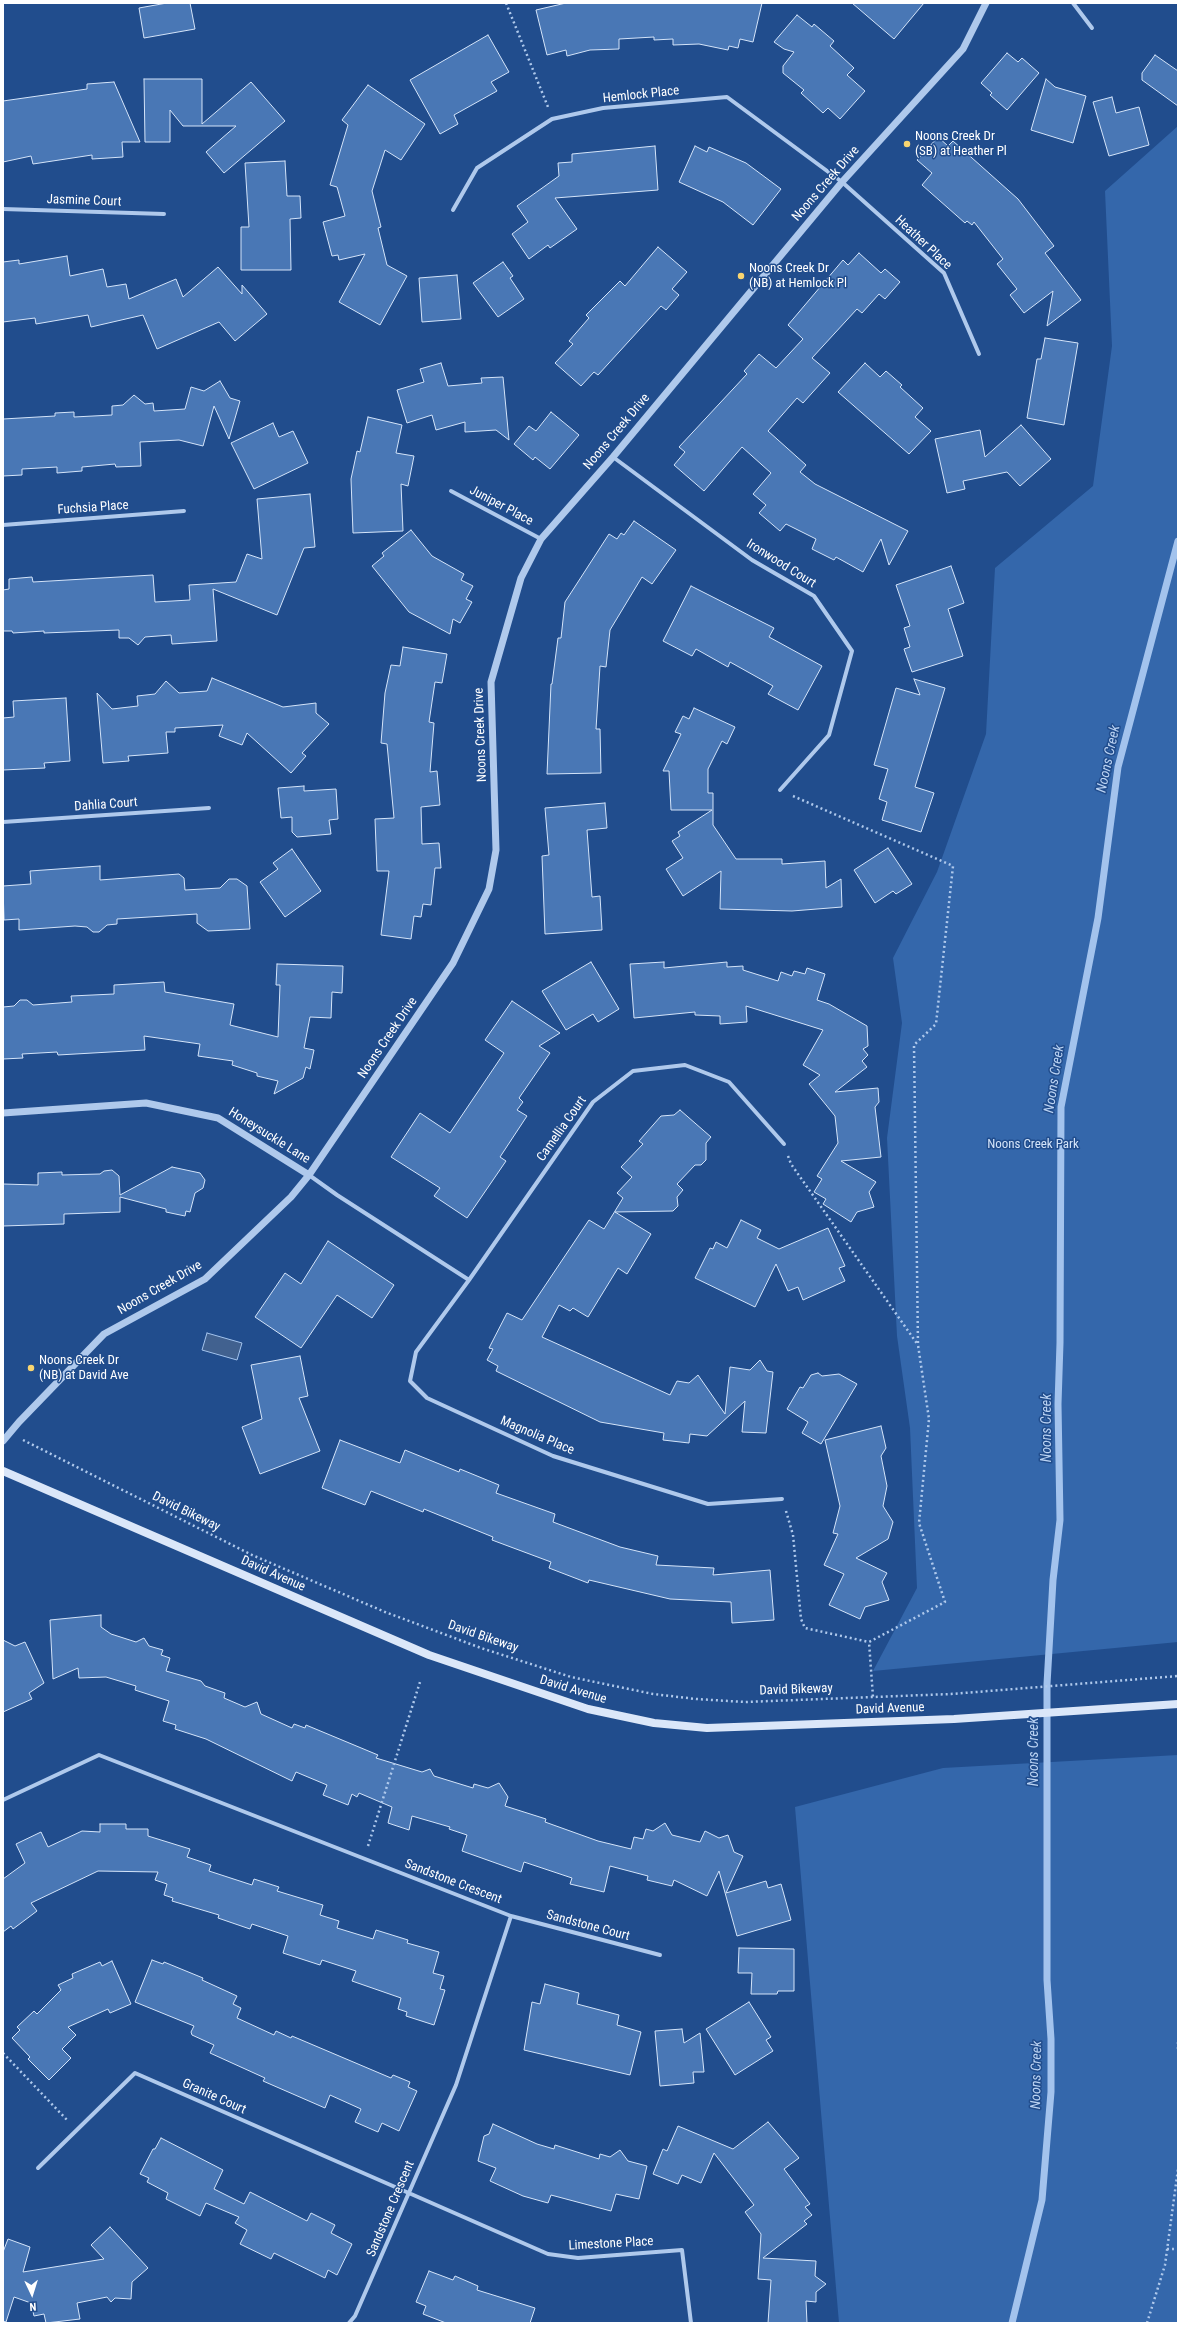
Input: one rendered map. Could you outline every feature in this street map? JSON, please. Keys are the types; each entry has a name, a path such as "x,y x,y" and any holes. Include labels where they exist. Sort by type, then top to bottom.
{"main road":[{"name":"David Avenue","path":"3,1471 429,1655 588,1709 654,1722 707,1728 954,1718 1178,1704"}],"street":[{"name":"Noons Creek Drive","path":"3,1441 13,1428 104,1334 205,1279 291,1197 309,1175 453,963 489,889 496,850 491,682 521,578 541,539 613,457 842,182 963,49 986,3"},
{"path":"1073,3 1092,28"},
{"name":"Hemlock Place","path":"453,210 477,168 552,119 603,108 727,97 842,182"},
{"name":"Heather Place","path":"842,182 944,273 979,354"},
{"name":"Jasmine Court","path":"3,209 164,214"},
{"name":"Ironwood Court","path":"613,457 752,560 814,596 852,652 830,735 780,790"},
{"name":"Juniper Place","path":"451,491 541,539"},
{"name":"Fuchsia Place","path":"3,525 184,511"},
{"name":"Dahlia Court","path":"3,822 210,808"},
{"name":"Camellia Court","path":"469,1280 593,1102 633,1071 685,1065 729,1082 784,1144"},
{"name":"Honeysuckle Lane","path":"3,1113 146,1103 218,1118 309,1175 337,1195 469,1280"},
{"name":"Magnolia Place","path":"469,1280 416,1352 410,1381 427,1398 553,1456 708,1504 782,1499"},
{"name":"Sandstone Crescent","path":"3,1800 99,1755 511,1916 456,2085 355,2316 349,2323"},
{"name":"Sandstone Court","path":"511,1916 660,1955"},
{"name":"Granite Court","path":"38,2168 135,2073 408,2194"},
{"name":"Limestone Place","path":"408,2194 548,2254 563,2257 682,2250 691,2323"}],"path":[{"path":"506,3 552,119"},
{"path":"780,790 953,866 936,1024 914,1045 918,1345 929,1419 919,1523 945,1602 869,1642 805,1628 801,1619 792,1535 782,1499"},
{"path":"784,1144 792,1164 918,1345"},
{"name":"David Bikeway","path":"44,1450 93,1477 252,1555 385,1612 474,1646 571,1677 653,1694 696,1699 745,1702 951,1694 1178,1676"},
{"path":"869,1642 873,1697"},
{"path":"364,1859 420,1682"},
{"path":"1178,2042 1178,2051"},
{"path":"3,2053 68,2121"},
{"path":"1147,2323 1165,2265 1178,2170"},
{"path":"1167,2249 1178,2249"}],"green space":[{"name":"Noons Creek Park","path":"1178,126 1178,1642 873,1671 917,1588 910,1428 897,1336 887,1138 902,1023 893,958 937,872 986,734 995,568 1093,486 1112,346 1105,191"},
{"path":"1178,1755 1178,2323 839,2323 795,1807 943,1768"}],"shaded area":[{"path":"207,1333 242,1343 237,1360 202,1350"}],"building":[{"path":"167,3 190,3 195,29 144,38 139,8"},
{"path":"566,3 762,3 753,42 740,39 738,48 729,46 728,50 699,44 673,45 673,39 654,40 654,37 619,39 619,49 590,50 567,56 566,50 547,55 536,10"},
{"path":"852,3 924,3 894,39"},
{"path":"797,15 812,27 814,24 834,41 830,46 854,68 847,75 865,91 840,119 828,108 823,113 801,93 804,90 783,73 783,66 794,52 784,49 774,42"},
{"path":"488,35 509,72 491,82 497,91 454,115 458,124 440,134 410,80"},
{"path":"1007,53 1018,62 1022,58 1039,73 1007,110 990,95 992,93 981,83"},
{"path":"1155,55 1178,71 1178,106 1142,80 1142,73"},
{"path":"144,79 202,79 202,124 251,82 285,121 224,173 206,152 236,126 183,126 170,110 170,142 145,142"},
{"path":"1046,79 1055,87 1086,96 1073,143 1031,130"},
{"path":"114,82 140,142 122,142 123,157 92,159 92,155 33,164 31,156 3,162 3,101 87,89 87,84"},
{"path":"368,85 425,124 401,160 385,150 372,191 381,227 378,228 387,265 407,276 380,325 339,302 365,254 339,260 338,255 332,256 323,222 345,216 337,187 330,185 348,125 342,120"},
{"path":"1112,97 1116,113 1139,107 1149,145 1109,156 1093,102"},
{"path":"938,137 948,146 953,141 1018,199 1054,246 1045,253 1081,300 1047,326 1053,291 1024,313 1010,295 1017,289 997,264 1003,259 974,222 972,225 967,221 965,223 922,185 932,173 917,160"},
{"path":"655,146 658,190 555,198 577,229 550,248 548,245 529,259 512,234 528,222 517,206 559,176 558,163 572,162 572,154"},
{"path":"695,146 707,152 709,147 746,163 781,189 753,225 723,202 679,182"},
{"path":"285,161 287,196 300,196 301,218 290,219 291,270 241,270 241,227 249,227 245,163"},
{"path":"658,247 687,272 672,289 679,295 666,310 661,306 598,375 594,372 581,386 555,363 573,344 569,341 589,318 586,315 620,281 625,286"},
{"path":"859,253 881,273 885,269 900,282 885,299 879,294 862,313 857,309 812,358 830,373 803,403 797,398 768,431 806,465 800,472 815,484 908,531 889,565 881,539 863,572 836,557 834,560 812,549 816,539 786,524 780,531 759,513 766,505 753,494 771,473 742,447 704,491 674,465 685,452 679,447 747,374 744,371 759,354 776,368 803,339 788,325 843,260 848,265"},
{"path":"67,256 70,276 103,269 107,287 126,284 129,299 176,279 183,297 218,267 242,294 242,285 267,314 235,341 219,322 157,349 143,315 91,327 88,315 36,324 35,318 3,322 3,262 19,260 19,264"},
{"path":"503,262 513,276 510,278 524,299 498,317 473,283"},
{"path":"457,275 461,319 422,322 419,278"},
{"path":"1045,338 1078,343 1064,425 1027,418 1037,359 1041,359"},
{"path":"441,363 448,386 482,383 481,378 503,377 509,440 496,430 465,432 465,422 436,430 432,415 407,423 397,390 424,382 420,369"},
{"path":"865,363 880,377 886,371 902,385 900,387 923,408 915,417 931,431 909,454 838,392"},
{"path":"220,381 230,398 240,401 229,439 214,406 203,446 179,440 140,442 141,466 116,467 115,464 82,467 82,471 57,473 57,467 22,469 22,475 3,476 3,419 55,416 55,413 74,412 74,417 112,415 112,406 123,405 134,395 145,404 153,403 154,411 185,409 191,387 204,391"},
{"path":"551,412 579,435 550,469 535,457 533,460 514,444 529,426 536,431"},
{"path":"368,417 402,425 396,453 414,456 408,486 401,484 403,531 353,533 351,479 357,451 360,452"},
{"path":"273,423 279,437 293,431 308,463 254,489 231,443"},
{"path":"1021,425 1051,459 1020,486 1007,472 963,481 965,489 947,493 935,439 980,430 985,457"},
{"path":"310,494 315,547 304,548 277,615 213,589 217,641 172,644 171,635 145,637 138,645 129,638 119,638 119,630 44,633 44,631 13,633 12,631 3,631 3,590 9,589 9,579 32,577 33,582 153,575 155,602 190,600 189,585 236,582 247,554 262,559 257,499"},
{"path":"634,521 676,550 652,584 642,577 610,630 606,667 600,666 596,729 600,729 601,773 547,774 551,684 558,638 561,638 565,602 609,534 617,539 621,533 624,535"},
{"path":"411,530 432,556 464,574 461,580 473,586 466,599 472,602 460,623 453,619 450,634 409,612 372,566 384,556 382,553"},
{"path":"951,566 964,603 948,609 963,656 912,672 904,649 910,647 904,628 910,626 896,585"},
{"path":"691,586 774,628 769,637 822,666 798,710 768,694 773,686 730,662 728,667 696,649 692,656 663,641"},
{"path":"403,647 447,654 442,683 435,682 429,722 434,723 430,772 437,771 440,805 421,807 422,844 439,843 441,868 435,868 431,905 423,904 421,917 414,916 411,939 381,935 389,871 377,871 375,819 394,818 387,744 381,743 385,693 391,665 400,666"},
{"path":"212,678 283,707 316,703 316,713 329,724 302,753 306,756 291,773 247,733 242,745 219,736 223,725 175,728 175,732 166,732 168,753 128,756 129,761 103,763 97,693 112,709 138,706 137,696 155,694 166,681 179,693 207,691"},
{"path":"914,679 945,688 915,787 934,793 921,832 882,820 887,802 879,799 888,769 874,765 896,688 920,695"},
{"path":"66,698 70,761 44,763 45,768 3,770 3,718 14,717 13,701"},
{"path":"694,708 735,727 727,744 722,741 708,769 708,793 713,793 713,825 736,859 782,859 782,864 825,861 826,888 841,879 842,907 792,911 720,909 721,871 683,896 666,869 683,858 672,841 680,836 678,832 712,810 671,810 669,771 663,771 681,734 675,732 683,716 689,719"},
{"path":"304,786 304,791 336,789 338,819 329,820 331,834 297,837 292,832 292,817 281,818 278,788"},
{"path":"605,803 607,828 587,830 592,897 600,896 602,930 545,934 542,856 549,855 545,808"},
{"path":"888,848 912,884 896,894 893,891 875,903 854,870"},
{"path":"292,849 321,891 285,917 260,882 278,869 273,863"},
{"path":"100,866 100,880 179,874 184,878 185,890 220,888 229,879 237,879 247,886 250,929 208,931 197,923 197,914 117,919 117,924 107,925 99,932 93,932 87,927 75,926 19,930 19,919 4,920 3,886 31,884 30,871"},
{"path":"591,962 619,1009 598,1022 593,1014 566,1030 542,991"},
{"path":"664,962 664,968 727,962 727,967 743,966 743,970 778,981 781,972 792,976 794,971 805,974 807,968 825,974 817,1000 829,1004 867,1026 868,1046 863,1049 868,1055 862,1061 867,1067 835,1092 878,1088 879,1102 875,1107 881,1157 841,1161 876,1182 869,1192 874,1207 857,1212 851,1222 823,1204 826,1199 814,1192 822,1179 817,1176 838,1143 835,1116 809,1084 820,1075 803,1065 823,1030 746,1006 747,1022 720,1024 720,1016 695,1015 695,1012 634,1018 630,964"},
{"path":"277,964 343,966 342,993 332,992 331,1018 310,1017 304,1048 314,1050 310,1069 306,1067 303,1078 274,1094 278,1081 257,1076 257,1073 232,1065 233,1061 198,1056 200,1044 144,1036 145,1050 58,1055 57,1052 22,1054 23,1058 3,1059 3,1007 14,1006 20,1000 27,1000 33,1005 72,1002 71,996 114,994 114,985 164,982 165,992 234,1004 230,1025 278,1037 280,985 276,985"},
{"path":"512,1001 560,1033 539,1046 550,1053 519,1098 523,1102 517,1110 527,1116 500,1157 506,1161 467,1218 434,1196 440,1188 391,1157 420,1113 450,1133 504,1053 485,1040"},
{"path":"680,1110 711,1137 706,1143 706,1160 701,1165 695,1165 677,1184 683,1190 677,1197 678,1206 673,1211 615,1212 651,1234 627,1274 618,1268 588,1317 573,1308 570,1311 559,1305 542,1337 670,1395 677,1381 689,1383 698,1375 725,1414 730,1367 750,1370 760,1360 767,1371 773,1372 766,1433 742,1432 745,1401 707,1436 690,1434 689,1443 663,1440 664,1433 600,1422 496,1371 498,1366 487,1360 493,1349 489,1348 507,1313 522,1320 589,1220 604,1229 623,1198 617,1193 632,1177 621,1167 643,1144 639,1141 661,1116 674,1115"},
{"path":"172,1167 200,1173 205,1180 203,1188 195,1193 190,1212 186,1211 185,1216 166,1212 166,1209 120,1197 120,1212 64,1214 64,1224 3,1226 3,1184 38,1185 38,1173 62,1172 62,1175 100,1174 104,1171 112,1170 119,1176 120,1195"},
{"path":"741,1220 761,1230 757,1238 779,1249 828,1228 845,1266 839,1268 845,1281 803,1300 798,1287 788,1291 776,1264 755,1307 695,1278 710,1248 713,1249 716,1242 727,1248"},
{"path":"328,1241 394,1285 372,1318 337,1295 301,1348 255,1317 285,1273 301,1284"},
{"path":"300,1356 308,1396 299,1398 320,1451 260,1474 242,1427 262,1419 251,1365"},
{"path":"818,1373 822,1376 839,1374 857,1384 821,1444 802,1433 808,1422 787,1409 800,1387 803,1388 811,1375"},
{"path":"881,1426 886,1448 881,1456 887,1486 883,1506 893,1522 888,1539 856,1558 887,1573 882,1582 889,1600 865,1607 860,1619 829,1605 844,1574 824,1565 838,1534 833,1533 840,1506 825,1440"},
{"path":"340,1440 400,1463 405,1450 459,1472 460,1469 499,1485 496,1493 555,1514 553,1522 620,1547 658,1556 656,1565 714,1568 713,1575 770,1570 774,1620 732,1623 731,1602 670,1599 589,1580 588,1583 549,1568 551,1562 492,1540 493,1537 424,1509 423,1512 371,1491 365,1505 322,1488"},
{"path":"101,1615 101,1627 111,1634 136,1642 144,1638 149,1646 163,1650 161,1655 170,1658 166,1671 201,1681 205,1686 225,1693 224,1698 245,1707 257,1702 261,1714 292,1728 294,1724 305,1728 306,1725 378,1755 376,1758 422,1772 430,1769 434,1776 473,1788 474,1784 488,1788 499,1783 508,1797 505,1806 546,1819 545,1822 598,1841 631,1849 634,1837 643,1839 646,1829 653,1831 665,1823 672,1835 700,1842 705,1831 719,1838 728,1835 734,1852 743,1856 726,1893 766,1881 768,1888 781,1884 791,1920 737,1936 719,1871 707,1896 674,1880 672,1886 647,1880 648,1876 610,1866 604,1892 570,1884 572,1878 524,1862 521,1872 462,1851 467,1835 449,1829 450,1827 412,1816 409,1830 388,1823 392,1807 359,1793 357,1797 352,1794 348,1805 323,1795 327,1785 296,1772 292,1781 206,1739 175,1729 176,1725 163,1721 169,1701 135,1690 136,1686 106,1677 79,1678 78,1668 53,1679 50,1620"},
{"path":"3,1640 15,1646 25,1642 44,1683 29,1693 32,1699 3,1712"},
{"path":"100,1824 126,1824 126,1829 148,1829 148,1836 190,1849 187,1857 211,1865 209,1871 252,1885 254,1879 279,1887 277,1891 323,1905 320,1915 339,1921 337,1928 373,1939 376,1930 408,1940 407,1943 439,1952 433,1973 444,1976 440,1989 445,1990 434,2025 406,2016 407,2012 398,2009 401,1998 352,1981 356,1971 322,1960 320,1965 283,1953 288,1936 252,1924 250,1929 218,1918 219,1915 172,1901 173,1898 164,1895 167,1884 155,1880 158,1872 98,1871 31,1903 37,1911 13,1929 11,1926 3,1932 3,1879 25,1863 16,1844 41,1832 48,1847 82,1831 100,1832"},
{"path":"739,1948 794,1949 794,1991 778,1991 777,1994 751,1994 752,1973 738,1973"},
{"path":"152,1960 163,1964 164,1962 203,1978 202,1980 237,1996 233,2004 241,2008 237,2018 274,2035 276,2031 291,2038 292,2036 391,2078 393,2075 410,2082 408,2087 417,2091 399,2131 382,2123 378,2132 355,2122 361,2109 330,2095 325,2108 263,2081 265,2078 210,2053 214,2045 192,2035 191,2032 194,2026 135,2002"},
{"path":"112,1961 131,2004 110,2013 108,2009 68,2027 76,2035 62,2049 71,2058 49,2080 28,2059 30,2057 12,2038 20,2030 17,2027 34,2011 37,2014 61,1990 58,1985 73,1978 72,1974 100,1962 102,1966"},
{"path":"545,1984 579,1993 577,2004 619,2015 617,2025 641,2032 630,2075 524,2050 532,2002 540,2004"},
{"path":"749,2002 771,2037 766,2040 773,2051 735,2075 706,2029"},
{"path":"682,2029 684,2043 700,2033 704,2072 693,2072 694,2083 660,2086 655,2031"},
{"path":"768,2122 799,2158 784,2169 810,2204 805,2207 812,2215 804,2221 807,2224 763,2258 816,2261 815,2276 826,2284 816,2292 816,2302 806,2301 807,2323 768,2323 771,2280 758,2279 761,2234 745,2212 754,2205 714,2153 701,2183 682,2175 678,2184 653,2174 663,2149 667,2151 678,2126 733,2149"},
{"path":"493,2124 537,2144 554,2149 555,2145 599,2159 600,2154 610,2157 620,2150 628,2161 647,2166 639,2199 616,2194 611,2211 551,2195 548,2203 523,2196 490,2181 496,2168 478,2161 484,2136 489,2134"},
{"path":"161,2138 223,2170 214,2189 244,2204 250,2192 307,2221 311,2213 335,2225 331,2233 352,2244 337,2275 328,2270 325,2278 274,2253 271,2259 240,2244 247,2230 235,2223 239,2217 206,2203 200,2216 166,2199 168,2193 147,2182 149,2178 140,2174 153,2149 155,2149"},
{"path":"110,2227 148,2268 132,2282 131,2299 115,2298 111,2302 107,2297 77,2303 80,2319 46,2323 44,2314 34,2316 31,2303 14,2297 6,2322 3,2321 3,2252 8,2239 30,2247 23,2272 104,2259 91,2245"},
{"path":"429,2271 453,2280 455,2276 478,2286 477,2290 535,2308 530,2323 446,2323 423,2314 426,2306 416,2302"}],"waterway":[{"name":"Noons Creek","path":"1012,2323 1042,2200 1051,2092 1051,2039 1047,1980 1047,1684 1053,1580 1060,1520 1058,1404 1060,1343 1061,1107 1098,918 1118,767 1178,541"}],"place":[{"name":"Noons Creek Dr (SB) at Heather Pl","path":"907,144"},
{"name":"Noons Creek Dr (NB) at Hemlock Pl","path":"741,276"},
{"name":"Noons Creek Dr (NB) at David Ave","path":"31,1368"}]}
